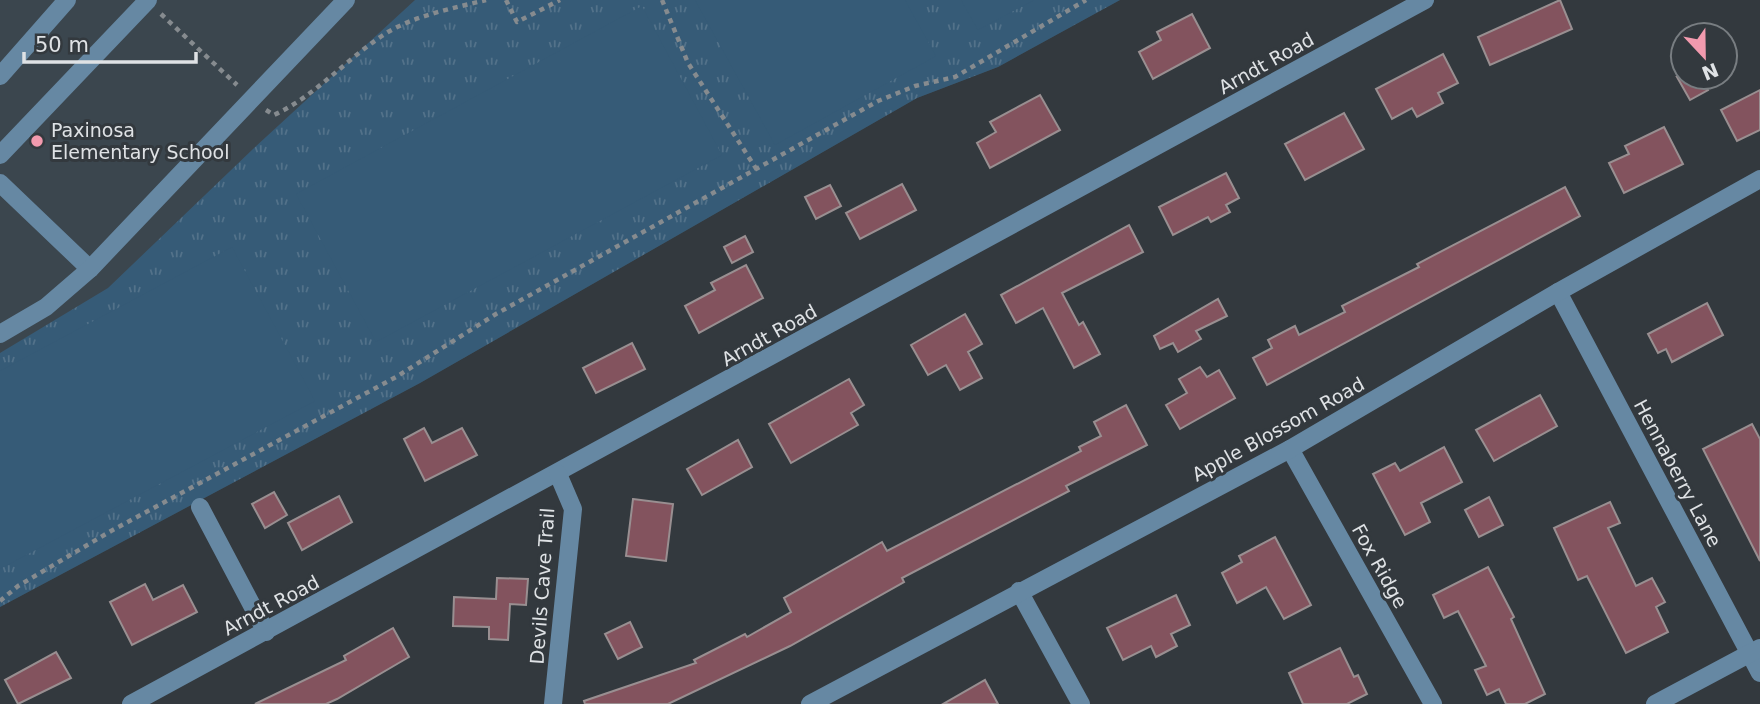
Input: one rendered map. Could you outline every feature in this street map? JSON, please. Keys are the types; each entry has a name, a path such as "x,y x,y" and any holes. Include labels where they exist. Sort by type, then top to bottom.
{"street":[{"path":"0,76 67,0"},
{"path":"0,334 46,307 90,269 346,0"},
{"name":"Arndt Road","path":"131,704 558,474 1416,2"},
{"path":"0,156 153,6"},
{"name":"Apple Blossom Road","path":"810,704 1290,449 1559,292 1760,179"},
{"path":"0,183 90,269"},
{"name":"Hennaberry Lane","path":"1559,292 1755,651 1760,673"},
{"name":"Fox Ridge","path":"1290,449 1433,704"},
{"name":"Devils Cave Trail","path":"553,704 573,509 558,474"},
{"path":"200,507 265,632"},
{"path":"1019,592 1081,704"},
{"path":"1655,704 1755,651"}],"path":[{"path":"262,107 274,115 295,105 391,30 430,14 486,0"},
{"path":"506,0 517,22 560,0"},
{"path":"662,0 688,63 757,170"},
{"path":"0,601 18,586 111,531 396,377 507,308 878,101 915,86 955,77 1086,0"},
{"path":"153,6 237,85"}],"shaded area":[{"path":"0,0 1120,0 998,67 917,98 420,383 0,607"}],"green space":[{"path":"415,0 1120,0 998,67 917,98 420,383 0,607 0,353 108,288 253,149"},
{"path":"695,0 905,0 936,56 775,145"},
{"path":"961,0 1034,0 978,30"},
{"path":"642,6 722,155 376,342 296,194"},
{"path":"232,247 315,401 0,569 0,371"}],"building":[{"path":"1560,0 1572,29 1490,65 1478,37"},
{"path":"1192,14 1210,48 1153,79 1139,52 1161,40 1157,32"},
{"path":"1443,54 1458,83 1438,93 1443,103 1417,117 1412,108 1392,119 1376,89"},
{"path":"1760,90 1760,130 1737,141 1721,110"},
{"path":"1685,91 1706,91 1690,100"},
{"path":"1040,95 1060,130 990,168 977,143 996,132 990,122"},
{"path":"1344,113 1364,149 1305,180 1285,144"},
{"path":"1664,127 1683,164 1624,193 1609,163 1629,154 1625,146"},
{"path":"1226,173 1239,198 1226,205 1230,212 1211,222 1208,217 1173,235 1159,207"},
{"path":"902,184 916,210 860,239 846,213"},
{"path":"830,185 841,206 816,219 805,197"},
{"path":"1565,187 1580,216 1267,385 1253,358 1272,348 1268,340 1295,326 1299,335 1345,312 1342,306"},
{"path":"1129,225 1143,252 1062,293 1079,325 1083,322 1100,354 1074,368 1043,308 1016,323 1001,295"},
{"path":"745,236 753,252 732,263 724,247"},
{"path":"746,265 763,298 699,333 685,306 715,290 711,283"},
{"path":"1218,299 1227,316 1196,331 1201,339 1178,352 1173,343 1160,349 1154,336"},
{"path":"1707,303 1723,335 1672,362 1666,349 1658,353 1648,334"},
{"path":"965,314 982,344 968,352 982,378 960,390 946,365 928,375 911,345"},
{"path":"632,343 645,369 596,393 583,368"},
{"path":"1200,367 1207,377 1219,370 1235,398 1180,429 1166,405 1187,393 1179,379"},
{"path":"849,379 864,405 851,413 858,425 791,463 769,424"},
{"path":"1540,395 1557,426 1494,461 1476,430"},
{"path":"1126,405 1147,445 1066,486 1069,491 902,578 904,582 790,646 668,704 585,704 584,701 696,663 694,660 745,634 747,637 791,612 784,598 882,542 887,551 1081,451 1079,447 1101,436 1094,422"},
{"path":"1752,424 1760,439 1760,561 1703,449"},
{"path":"424,428 432,443 462,428 477,455 425,481 404,439"},
{"path":"738,440 752,467 702,495 687,469"},
{"path":"1444,447 1462,482 1421,503 1430,522 1405,535 1373,474 1395,463 1400,471"},
{"path":"274,492 287,515 265,528 252,504"},
{"path":"339,496 352,522 302,550 288,523"},
{"path":"1489,497 1503,525 1479,537 1465,510"},
{"path":"633,499 673,504 666,561 626,556"},
{"path":"1610,502 1620,523 1608,528 1636,586 1652,578 1665,602 1656,607 1668,632 1626,653 1587,576 1578,580 1554,528"},
{"path":"1275,537 1311,605 1284,619 1266,587 1237,603 1222,573 1242,562 1239,556"},
{"path":"1488,567 1514,617 1511,619 1545,694 1525,704 1506,704 1499,689 1487,695 1475,670 1486,666 1458,611 1444,618 1433,595"},
{"path":"497,578 528,579 526,605 510,604 508,640 489,639 489,627 453,626 454,597 496,599"},
{"path":"145,584 153,600 183,585 197,612 132,645 110,602"},
{"path":"1176,595 1190,625 1171,634 1177,646 1156,657 1151,646 1123,660 1107,628"},
{"path":"630,622 642,647 618,659 605,634"},
{"path":"393,628 409,657 337,699 326,704 255,704 346,660 344,656"},
{"path":"1340,648 1354,677 1358,675 1367,694 1347,704 1303,704 1289,673"},
{"path":"56,652 71,678 18,704 5,680"},
{"path":"985,680 998,704 943,704"}],"place":[{"name":"Paxinosa Elementary School","path":"37,141"}]}
